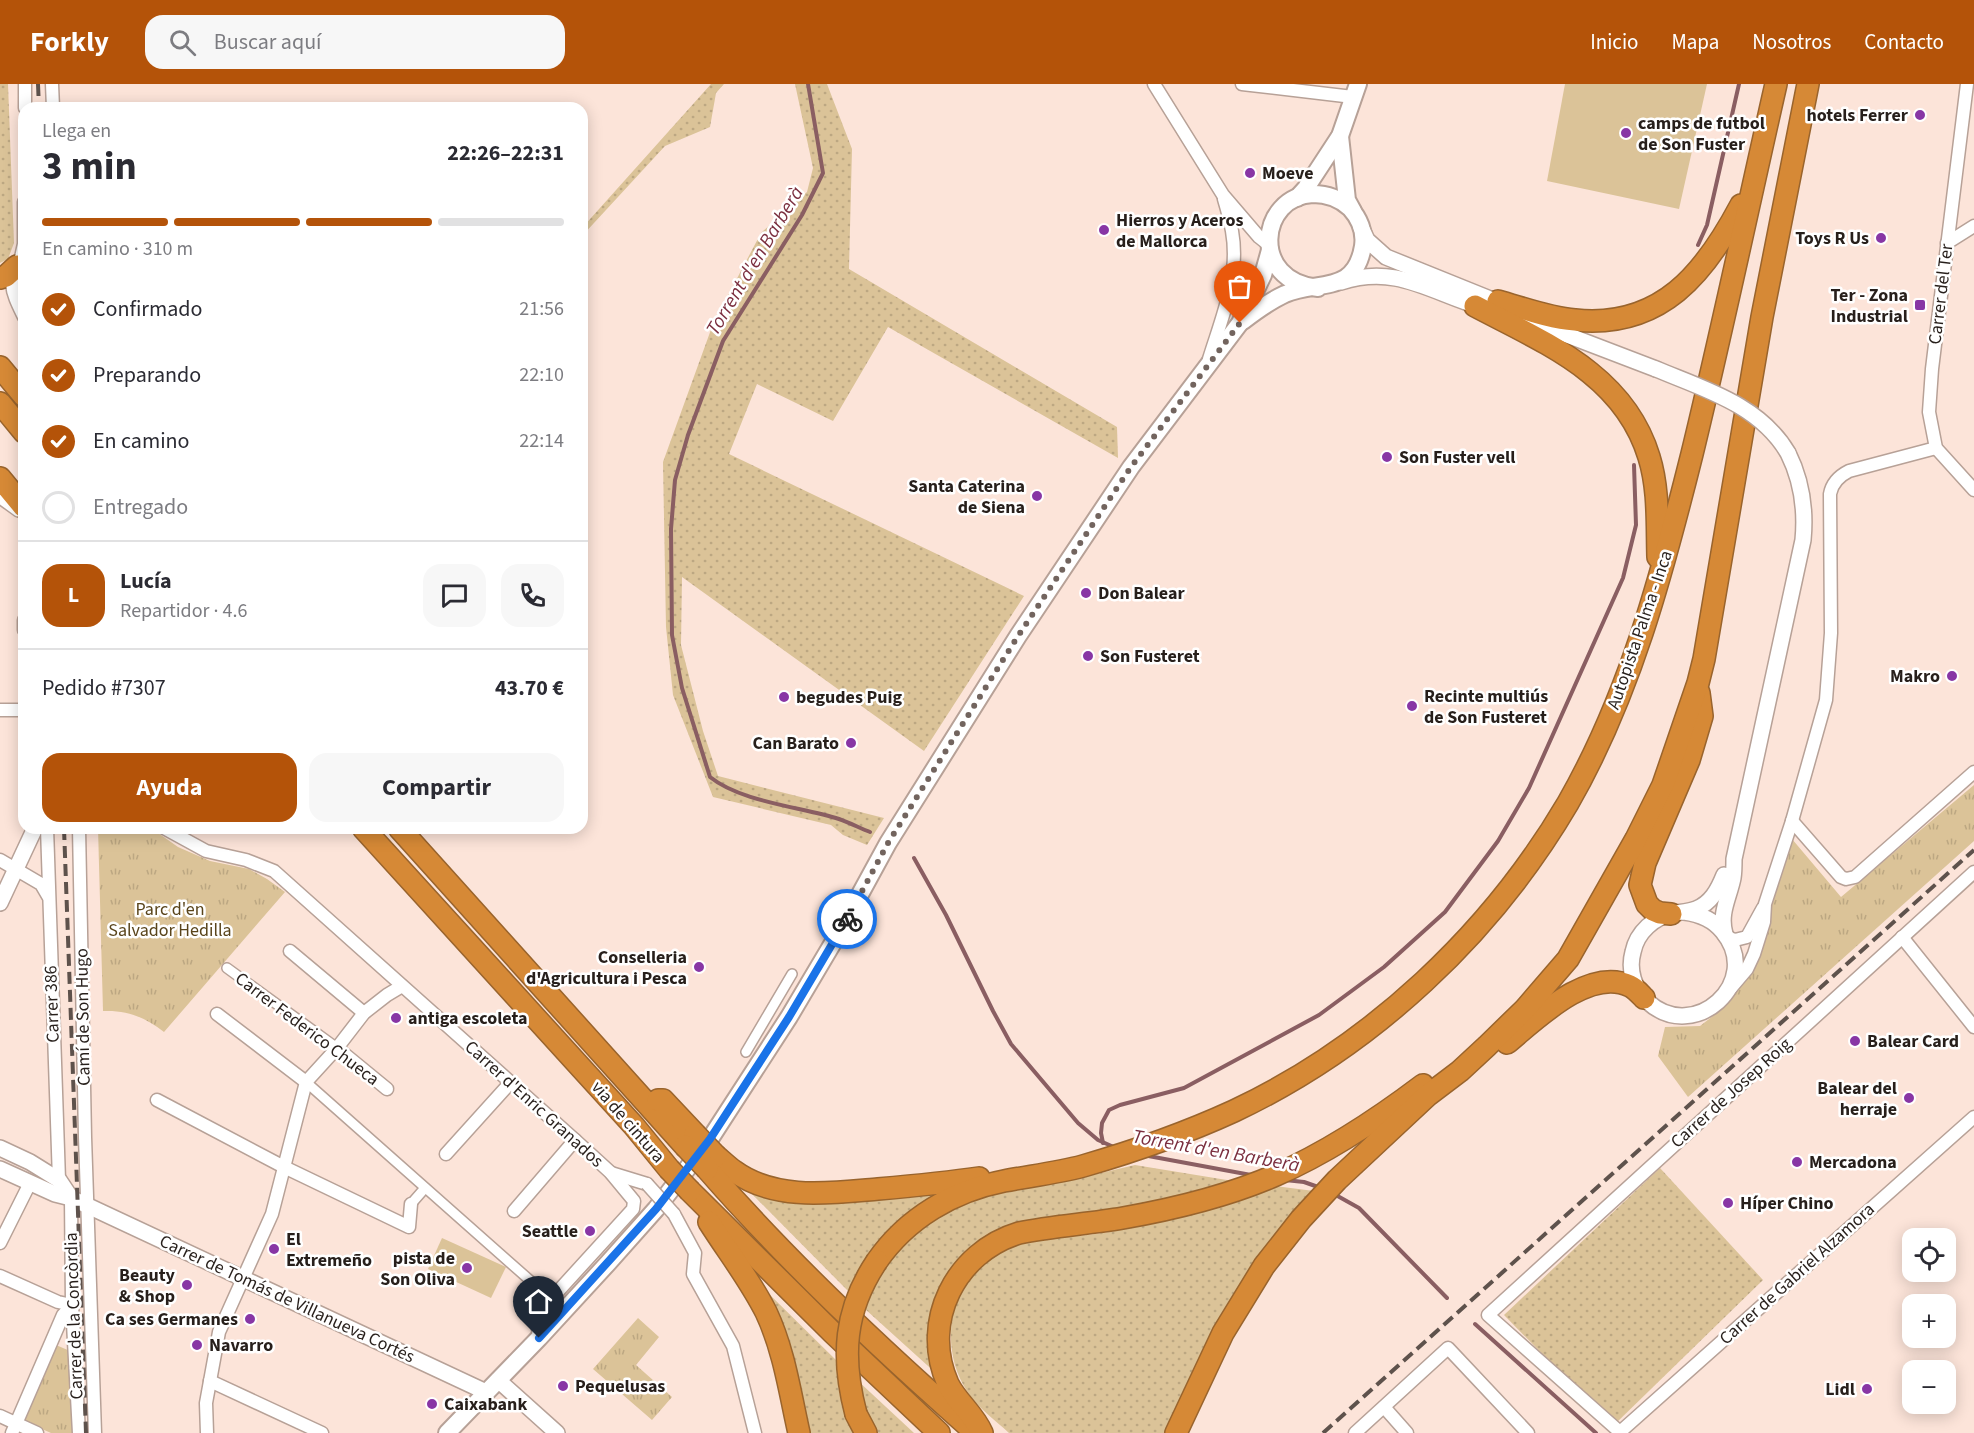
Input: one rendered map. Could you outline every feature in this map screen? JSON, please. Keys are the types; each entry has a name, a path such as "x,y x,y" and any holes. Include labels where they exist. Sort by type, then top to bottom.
{"highway":[{"name":"Autopista Palma - Inca","path":"1112,1157 1147,1146 1236,1110 1336,1052 1382,1018 1426,980 1467,938 1537,851 1568,801 1604,731 1635,655 1659,583 1713,365 1776,84"},
{"path":"1176,1433 1205,1369 1243,1299 1276,1250 1336,1180 1427,1096 1460,1071 1525,1009 1568,959 1636,839 1663,785 1704,659 1768,285 1808,84"},
{"path":"1498,301 1575,320 1608,320 1644,310 1668,298 1700,270 1727,231 1754,180"},
{"path":"1475,306 1573,358 1605,386 1622,407 1640,435 1651,464 1657,517 1659,583"},
{"path":"0,367 18,389"},
{"path":"0,403 18,425"},
{"path":"0,478 18,504"},
{"path":"1677,913 1660,914 1653,910 1647,904 1640,885 1645,863 1689,760 1702,716 1698,683"},
{"path":"363,834 380,849"},
{"path":"368,834 380,849"},
{"path":"404,834 640,1096 712,1162 738,1205 825,1293 922,1385 977,1433"},
{"name":"via de cintura","path":"380,849 634,1126 692,1195 939,1433"},
{"path":"982,1433 977,1422 948,1384 940,1347 940,1326 945,1303 955,1280 970,1261 992,1244 1019,1233 1133,1216 1239,1189 1295,1166 1370,1122 1456,1059 1583,930"},
{"path":"1427,1096 1456,1085 1552,1006 1592,984 1623,983 1644,998"},
{"path":"712,1162 754,1182 782,1190 813,1193 937,1184 1091,1157 1112,1157"},
{"path":"866,1433 856,1413 847,1370 846,1350 849,1327 861,1288 877,1261 910,1225 959,1194 1002,1182 1054,1173 1112,1157"},
{"path":"692,1195 766,1313 779,1349 799,1433"}],"main road":[{"path":"1297,198 1340,136 1355,91"},
{"path":"1240,323 1286,294 1305,288 1325,286 1345,278 1355,268 1361,255 1363,241 1361,227 1347,200 1340,136"},
{"path":"447,1433 539,1338 656,1209 710,1139 789,1017 888,843 1018,636 1125,476 1240,323 1263,275 1270,248 1270,231 1275,217 1284,206 1308,194 1327,195 1344,203 1353,211"},
{"path":"1270,248 1274,262 1282,273 1293,281 1305,286 1325,286"}],"street":[{"path":"25,84 25,102"},
{"path":"52,84 53,102"},
{"path":"1154,84 1223,195 1270,248"},
{"path":"1242,84 1355,91"},
{"name":"Carrer del Ter","path":"1936,448 1929,395 1967,84"},
{"path":"1206,368 1231,288 1234,266 1232,231 1223,195"},
{"path":"1947,243 1974,226"},
{"path":"1361,227 1367,240 1386,257 1498,301 1541,325"},
{"path":"15,266 12,286 18,304"},
{"path":"1325,286 1360,276 1392,276 1475,306 1541,325 1722,397 1744,409 1771,430 1788,453 1802,491 1803,540 1734,859 1733,879 1723,911 1726,935"},
{"path":"1726,935 1738,940 1749,936 1765,904 1822,716 1828,685 1831,633 1831,487 1841,475 1849,471 1936,448 1974,490"},
{"path":"0,499 18,508"},
{"path":"0,710 18,710"},
{"path":"1792,821 1841,878 1850,879 1856,877 1974,772"},
{"path":"0,903 32,834"},
{"name":"Carrer 386","path":"47,834 54,1173"},
{"name":"Camí de Son Hugo","path":"79,834 87,1206"},
{"name":"Carrer d'Enric Granados","path":"175,834 206,851 246,860 274,871 610,1172 634,1201 633,1209 551,1299"},
{"path":"1734,859 1712,898 1697,909 1659,918 1645,928 1633,951 1632,976 1644,998 1662,1011 1683,1016 1698,1014 1711,1007 1742,976 1750,961 1764,922 1765,904"},
{"path":"0,860 41,884 46,889 49,900"},
{"name":"Carrer de Josep Roig","path":"1621,1432 1488,1315 1974,872"},
{"path":"1677,913 1698,914 1709,919 1726,935 1732,946 1735,961 1734,978 1727,992"},
{"path":"1902,937 1974,1027"},
{"path":"290,951 364,1013"},
{"name":"Carrer Federico Chueca","path":"227,968 337,1048 387,1089"},
{"path":"746,1052 792,974"},
{"path":"207,1433 206,1403 219,1332 272,1214 306,1082 337,1048 364,1013 402,986"},
{"path":"217,1014 306,1082 551,1299 537,1319 539,1338"},
{"path":"446,1154 511,1082"},
{"path":"157,1100 285,1167 409,1227 411,1204 425,1188"},
{"name":"Carrer de Gabriel Alzamora","path":"1621,1432 1974,1116"},
{"path":"514,1211 575,1140"},
{"path":"0,1148 54,1173 71,1198"},
{"path":"7,1172 54,1173"},
{"name":"Carrer de Tomás de Villanueva Cortés","path":"7,1172 55,1194 71,1198 244,1279 492,1386 557,1433"},
{"path":"610,1172 647,1185 674,1214 695,1253 693,1274 733,1346 754,1433"},
{"path":"0,1243 30,1183"},
{"name":"Carrer de la Concòrdia","path":"71,1198 72,1305 79,1433"},
{"name":"Carrer de la Concòrdia","path":"87,1206 95,1433"},
{"path":"0,1276 58,1302 72,1305 63,1315 15,1428"},
{"path":"1354,1433 1448,1348 1528,1433"},
{"path":"210,1381 322,1433"},
{"path":"1384,1407 1407,1433"},
{"path":"0,1416 15,1428 37,1433"}],"green space":[{"path":"0,84 8,84 14,243 8,259 0,263"},
{"path":"711,84 724,84 716,93 710,127 665,146 588,229 588,221"},
{"path":"795,84 827,84 852,149 849,269 1117,427 1118,458 888,327 833,421 757,384 729,454 1024,596 924,751 682,577 681,645 703,731 718,776 884,818 867,845 843,835 831,825 713,797 673,695 666,627 663,462 713,324 761,233 807,192 813,168"},
{"name":"camps de futbol de Son Fuster","path":"1565,84 1707,84 1679,209 1547,181"},
{"path":"1974,785 1974,841 1688,1097 1658,1056 1665,1027 1700,1026 1722,1009 1754,965 1792,839 1841,897"},
{"name":"Parc d'en Salvador Hedilla","path":"98,834 160,834 178,847 210,861 249,869 285,892 164,1032 150,1022 135,1016 103,1011"},
{"path":"1135,1165 1233,1181 1154,1204 988,1237 976,1244 966,1253 938,1375 865,1309 873,1289 895,1254 910,1238 943,1214 962,1204 993,1194"},
{"path":"1660,1168 1763,1280 1613,1426 1504,1315"},
{"path":"1275,1186 1314,1191 1167,1433 1009,1433 971,1397 958,1374 953,1355 951,1335 953,1315 968,1279 981,1265 998,1253 1038,1240 1095,1234 1172,1218"},
{"path":"755,1190 936,1193 903,1217 881,1239 868,1258 850,1293 750,1192"},
{"name":"pista de Son Oliva","path":"442,1238 506,1267 491,1298 428,1269"},
{"path":"764,1289 837,1361 840,1398 853,1433 807,1433"},
{"path":"638,1318 659,1337 636,1365 672,1397 652,1420 593,1369"},
{"path":"56,1345 70,1351 72,1433 51,1433 24,1421"},
{"path":"857,1380 914,1433 875,1433 870,1425"}],"waterway":[{"name":"Torrent d'en Barberà","path":"808,84 823,173 802,215 723,341 688,435 675,480 671,529 672,635 682,688 710,777 754,798 839,819 870,832"},
{"path":"1698,245 1707,225 1739,84"},
{"path":"1103,1143 1102,1123 1109,1110 1184,1088 1319,1015 1384,967 1445,912 1498,841 1529,788 1623,578 1636,525 1634,465"},
{"name":"Torrent d'en Barberà","path":"914,858 946,915 1011,1044 1078,1123 1098,1140 1116,1148"},
{"name":"Torrent d'en Barberà","path":"1143,1155 1251,1175"},
{"name":"Torrent d'en Barberà","path":"1285,1180 1304,1182 1321,1188"},
{"name":"Torrent d'en Barberà","path":"1334,1194 1359,1208 1447,1298"},
{"name":"Torrent d'en Barberà","path":"1475,1324 1596,1433"}],"railway":[{"path":"38,84 39,102"},
{"path":"64,834 86,1433"},
{"path":"1323,1433 1974,850"}],"way so far":[{"path":"847,919 888,843 1018,636 1131,467 1240,323"}],"place":[{"name":"hotels Ferrer","path":"1920,115"},
{"name":"camps de futbol de Son Fuster","path":"1626,133"},
{"name":"Moeve","path":"1250,173"},
{"name":"Hierros y Aceros de Mallorca","path":"1104,230"},
{"name":"Toys R Us","path":"1881,238"},
{"name":"Ter - Zona Industrial","path":"1920,305"},
{"name":"Son Fuster vell","path":"1387,457"},
{"name":"Santa Caterina de Siena","path":"1037,496"},
{"name":"Don Balear","path":"1086,593"},
{"name":"Son Fusteret","path":"1088,656"},
{"name":"Makro","path":"1952,676"},
{"name":"begudes Puig","path":"784,697"},
{"name":"Recinte multiús de Son Fusteret","path":"1412,706"},
{"name":"Can Barato","path":"851,743"},
{"name":"Conselleria d'Agricultura i Pesca","path":"699,967"},
{"name":"antiga escoleta","path":"396,1018"},
{"name":"Balear Card","path":"1855,1041"},
{"name":"Balear del herraje","path":"1909,1098"},
{"name":"Mercadona","path":"1797,1162"},
{"name":"Híper Chino","path":"1728,1203"},
{"name":"Seattle","path":"590,1231"},
{"name":"El Extremeño","path":"274,1249"},
{"name":"pista de Son Oliva","path":"467,1268"},
{"name":"Beauty & Shop","path":"187,1285"},
{"name":"Ca ses Germanes","path":"250,1319"},
{"name":"Navarro","path":"197,1345"},
{"name":"Pequelusas","path":"563,1386"},
{"name":"Lidl","path":"1867,1389"},
{"name":"Caixabank","path":"432,1404"}],"route":[{"path":"539,1338 656,1209 710,1139 789,1017 847,919"}]}
